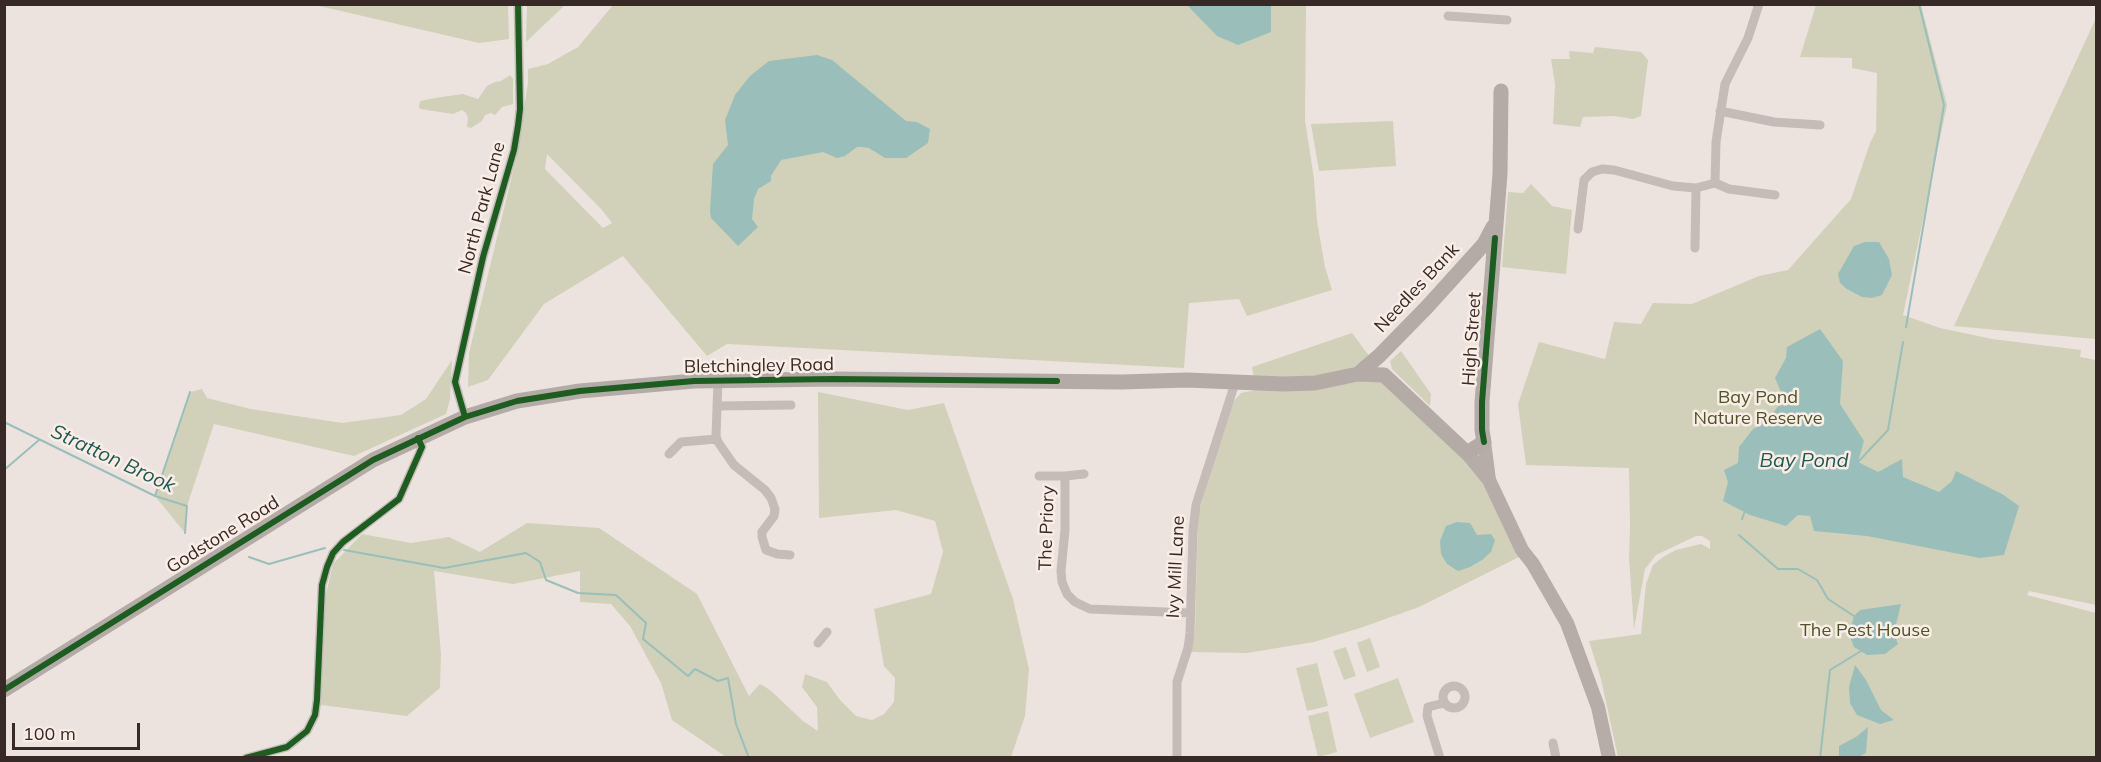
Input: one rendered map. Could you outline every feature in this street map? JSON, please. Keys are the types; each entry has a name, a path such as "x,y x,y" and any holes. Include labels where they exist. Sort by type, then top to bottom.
{"main road":[{"name":"High Street","path":"1484,442 1482,402 1500,174 1501,91"},
{"name":"Needles Bank","path":"1358,374 1387,348 1479,250 1496,221"},
{"path":"1479,250 1493,261"},
{"path":"1387,348 1384,375 1467,453 1489,480 1522,550 1533,564 1567,623 1598,707 1609,758"},
{"name":"Bletchingley Road","path":"465,417 517,402 580,391 718,380 1121,382 1187,380 1235,383 1315,383 1358,374 1384,375"},
{"name":"Godstone Road","path":"4,690 363,466 465,417"},
{"path":"1467,453 1484,442 1489,480"}],"street":[{"name":"North Park Lane","path":"465,417 455,382 483,257 514,150 518,126 520,109 518,4"},
{"path":"1715,183 1716,142 1725,84 1748,38 1759,4"},
{"path":"1448,16 1507,20"},
{"path":"1720,111 1774,122 1820,125"},
{"path":"1578,229 1584,180 1592,172 1602,169 1614,170 1673,186 1696,188 1715,183 1729,189 1774,195"},
{"path":"1695,248 1696,188"},
{"path":"718,380 717,439 724,454 734,465 765,490 771,498 775,509 774,516 762,532 766,550 790,555"},
{"name":"Ivy Mill Lane","path":"1177,758 1177,682 1188,648 1196,505 1235,383"},
{"path":"717,406 791,405"},
{"path":"246,758 287,747 307,731 315,715 322,585 327,567 333,553 342,542 399,499 422,447 418,438"},
{"path":"669,454 681,442 717,439"},
{"name":"The Priory","path":"1039,476 1065,477 1084,474"},
{"name":"The Priory","path":"1065,477 1062,582 1067,594 1074,602 1090,609 1191,613"},
{"path":"818,643 827,632"},
{"path":"1440,758 1427,716 1428,708 1444,703"},
{"path":"287,747 288,758"},
{"path":"1544,753 1555,751"}],"green space":[{"path":"527,4 565,5 526,42"},
{"path":"315,5 508,5 509,39 479,43"},
{"path":"613,5 1306,5 1305,120 1314,179 1317,221 1325,267 1332,290 1247,316 1239,299 1189,303 1184,368 727,344 707,356 623,256 544,304 488,380 468,387 469,353 516,159 528,83 528,69 548,64 578,47","holes":["547,154 612,223 603,228 545,169"]},
{"path":"1816,5 1921,5 1947,105 1903,315 1940,328 1992,339 2081,350 2080,357 2096,360 2096,605 2029,591 2027,595 2096,613 2096,757 1618,757 1601,679 1589,641 1641,634 1646,584 1653,565 1676,550 1701,544 1710,549 1710,541 1702,536 1696,536 1656,555 1645,569 1634,629 1629,558 1629,468 1526,465 1518,404 1539,342 1605,359 1614,322 1641,324 1653,303 1692,304 1759,276 1788,270 1851,199 1876,131 1877,73 1852,68 1852,58 1800,57"},
{"path":"2096,18 2095,339 1954,326"},
{"path":"1595,47 1641,52 1648,60 1641,116 1633,119 1614,116 1583,117 1580,127 1553,124 1555,84 1551,59 1570,59 1569,51 1593,53"},
{"path":"510,75 513,79 513,104 502,107 495,115 491,113 485,115 482,121 471,128 467,127 468,118 462,110 453,114 419,107 420,101 463,94 478,99 487,86"},
{"path":"1393,121 1396,166 1319,171 1311,124"},
{"path":"1531,184 1552,206 1572,210 1566,274 1502,267 1508,192 1523,193"},
{"path":"1352,333 1370,357 1354,367 1323,377 1254,378 1252,367"},
{"path":"1401,351 1431,394 1430,406 1392,369 1390,361"},
{"path":"452,360 450,399 446,414 354,456 214,424 187,506 185,533 155,496 190,392 202,389 207,398 251,409 342,423 401,415 426,399"},
{"path":"1376,378 1386,382 1476,468 1521,556 1419,607 1314,642 1247,653 1189,652 1195,632 1198,515 1228,414 1234,401 1241,393 1256,390 1345,384"},
{"path":"818,392 908,410 944,403 1013,599 1029,669 1025,716 1011,757 726,757 672,720 661,683 630,626 611,604 580,602 580,571 513,584 434,571 441,654 440,688 407,716 321,705 325,599 333,564 362,534 411,543 449,537 480,552 527,523 599,528 697,594 749,696 760,684 818,731 817,707 802,687 805,674 827,682 856,716 872,720 884,714 894,702 895,678 884,666 874,609 931,594 943,552 935,521 896,510 819,518"},
{"path":"1370,638 1380,667 1367,672 1357,643"},
{"path":"1346,647 1356,676 1344,680 1333,651"},
{"path":"1317,663 1328,706 1307,711 1296,668"},
{"path":"1398,678 1414,722 1370,738 1354,694"},
{"path":"1328,711 1337,752 1318,757 1308,716"}],"water":[{"path":"1187,5 1271,5 1271,32 1238,45 1217,36"},
{"path":"817,55 832,60 906,121 917,122 930,129 928,143 906,158 885,158 869,148 857,147 845,156 837,158 823,152 781,160 771,176 771,181 758,189 754,199 752,219 758,227 738,246 711,218 710,211 713,164 728,145 725,120 735,95 750,76 769,61"},
{"path":"1865,242 1879,242 1889,259 1892,275 1882,295 1872,298 1862,297 1847,289 1840,283 1838,274 1854,246"},
{"name":"Bay Pond","path":"1820,329 1843,361 1840,404 1864,441 1858,462 1878,472 1902,459 1903,477 1939,492 1952,481 1956,471 2002,494 2019,506 2004,555 1980,558 1867,536 1814,531 1810,516 1798,515 1786,526 1750,515 1723,501 1728,482 1724,470 1738,463 1739,447 1753,429 1765,423 1784,399 1775,378 1786,358 1787,347"},
{"path":"1457,522 1470,523 1477,535 1491,534 1495,540 1491,552 1482,560 1458,571 1447,564 1441,554 1440,541 1446,526"},
{"path":"1901,604 1894,633 1898,644 1885,654 1867,655 1854,647 1849,634 1854,616 1860,610"},
{"path":"1855,665 1866,680 1881,710 1894,720 1880,724 1857,715 1850,703 1849,687"},
{"path":"1868,727 1866,753 1859,757 1839,757 1839,746"}],"waterway":[{"path":"1906,327 1944,105 1919,4"},
{"path":"1858,462 1888,430 1903,342"},
{"path":"155,496 190,392"},
{"name":"Stratton Brook","path":"4,422 155,496 187,506 185,533"},
{"path":"4,470 39,440"},
{"path":"1742,519 1745,511"},
{"path":"1739,535 1778,569 1798,569 1817,580 1828,599 1854,616 1855,619"},
{"name":"Stratton Brook","path":"249,557 269,564 325,548"},
{"name":"Stratton Brook","path":"344,550 444,568 526,553 540,562 546,580 578,593 616,595 646,623 643,639 688,676 695,669 718,681 728,678 736,724 749,758"},
{"path":"1820,758 1830,670 1861,651"}],"cycle path":[{"path":"465,417 455,382 483,257 514,150 518,126 520,109 518,4"},
{"path":"1484,442 1482,402 1495,238"},
{"path":"4,690 373,460 465,417 517,401 580,391 694,381 833,379 1057,381"},
{"path":"246,758 287,747 307,731 315,715 317,700 322,585 327,567 333,553 343,542 399,499 422,447 418,438"}],"park label":[{"name":"Bay Pond Nature Reserve","path":"1758,408"},
{"name":"The Pest House","path":"1865,631"}]}
